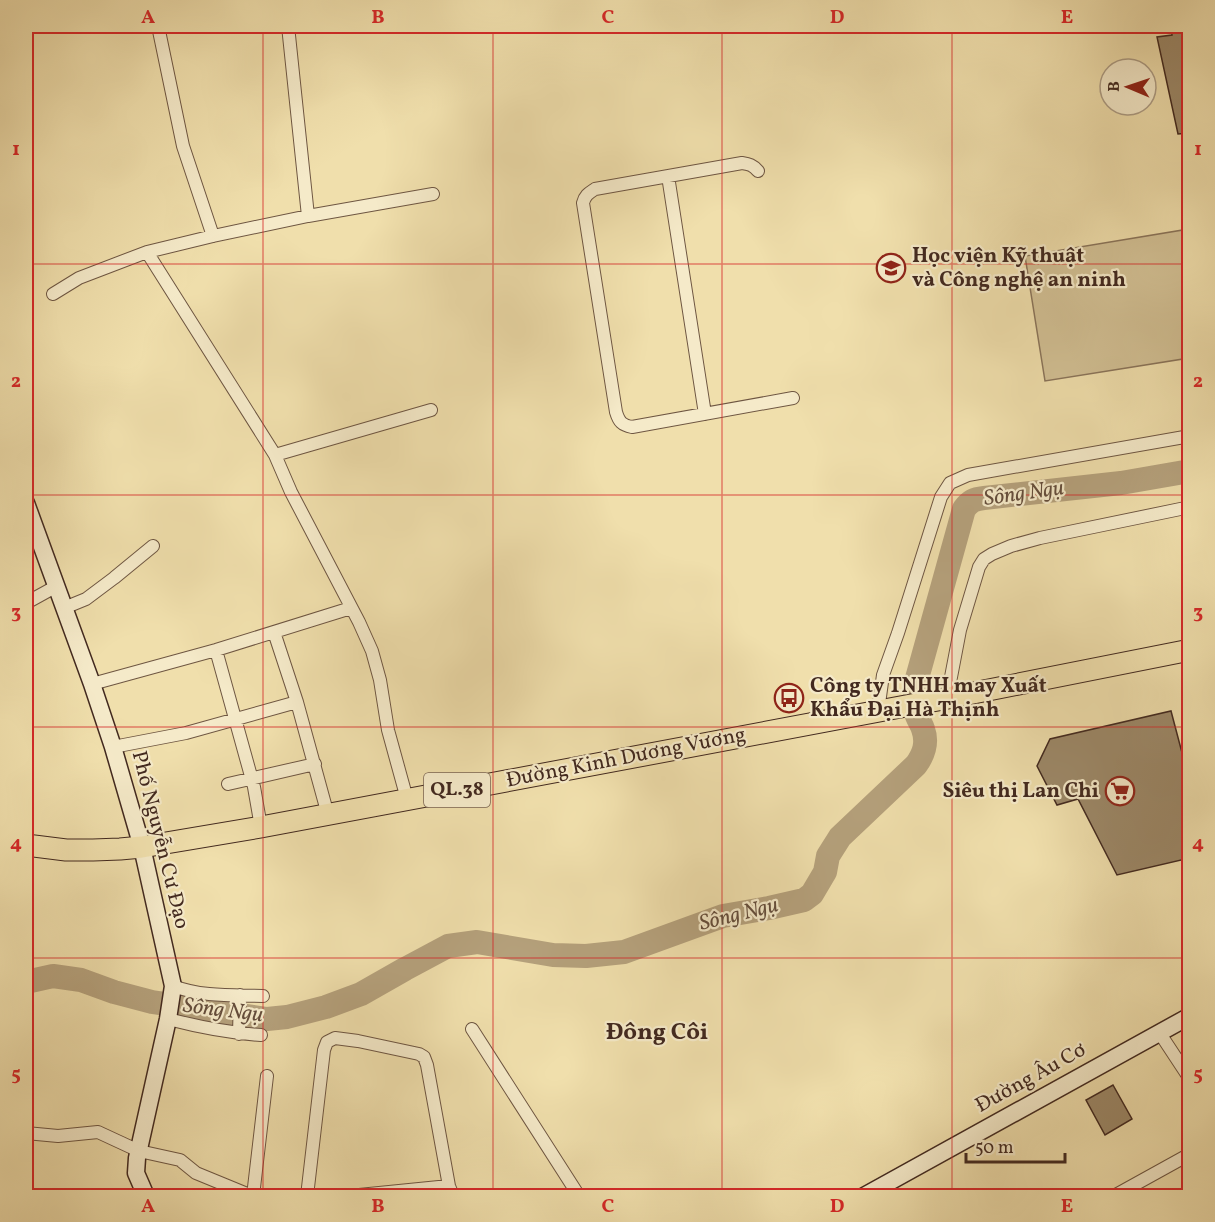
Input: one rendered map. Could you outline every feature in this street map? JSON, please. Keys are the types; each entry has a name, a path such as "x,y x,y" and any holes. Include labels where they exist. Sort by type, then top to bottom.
{"highway":[{"name":"Đường Kinh Dương Vương","path":"26,846 66,850 142,847 261,827 945,699 1190,650"}],"street":[{"path":"158,26 183,146 213,236"},
{"path":"288,26 308,216"},
{"path":"758,171 750,164 742,163 595,189 589,192 583,203 618,420 632,427 793,398"},
{"path":"668,176 705,414"},
{"path":"53,294 79,278 147,252 308,216 433,194"},
{"path":"147,252 275,455 291,492 372,651 380,680 388,730 407,799"},
{"path":"275,455 431,410"},
{"path":"883,710 883,675 940,497 950,483 968,475 1190,436"},
{"name":"Phố Nguyễn Cư Đạo","path":"26,503 113,747 142,847 173,986 136,1173 146,1197"},
{"path":"945,699 960,630 979,567 984,559 1011,546 1040,538 1190,507"},
{"path":"64,608 86,598 153,546"},
{"path":"26,603 56,587"},
{"path":"92,684 216,650 351,608"},
{"path":"274,632 297,702 328,815"},
{"path":"216,650 251,779 261,827"},
{"path":"113,747 186,733 297,702"},
{"path":"228,784 315,764"},
{"path":"173,986 198,993 264,996"},
{"path":"239,1033 240,996"},
{"name":"Đường Âu Cơ","path":"864,1197 1190,1016"},
{"path":"168,1019 204,1028 261,1035"},
{"path":"472,1029 579,1197"},
{"path":"1159,1032 1190,1079"},
{"path":"308,1197 324,1050 327,1042 335,1038 419,1054 424,1057 428,1065 451,1191 349,1197"},
{"path":"26,1133 58,1136 98,1132 139,1150 180,1160 196,1173 252,1197 267,1076"},
{"path":"1114,1197 1190,1154"}],"shaded area":[{"path":"1189,229 1189,358 1045,381 1025,256"}],"building":[{"path":"1171,26 1190,26 1190,133 1178,134 1157,37 1172,35"},
{"name":"Siêu thị Lan Chi","path":"1171,711 1190,783 1190,858 1117,875 1078,799 1057,805 1037,766 1050,739"},
{"path":"1113,1085 1132,1119 1105,1135 1086,1100"}],"waterway":[{"name":"Sông Ngụ","path":"26,982 53,976 81,980 152,1002 267,1019 287,1017 326,1007 361,994 448,946 477,942 553,955 586,956 624,952 723,916 804,900 812,894 825,872 828,856 840,837 916,765 923,752 925,739 923,727 916,712 916,682 966,506 981,498 1121,483 1190,471"}],"place":[{"name":"Học viện Kỹ thuật và Công nghệ an ninh","path":"891,268"},
{"name":"Công ty TNHH may Xuất Khẩu Đại Hà Thịnh","path":"789,698"},
{"name":"Siêu thị Lan Chi","path":"1120,791"}],"district":[{"name":"Đông Côi","path":"657,1033"}]}
